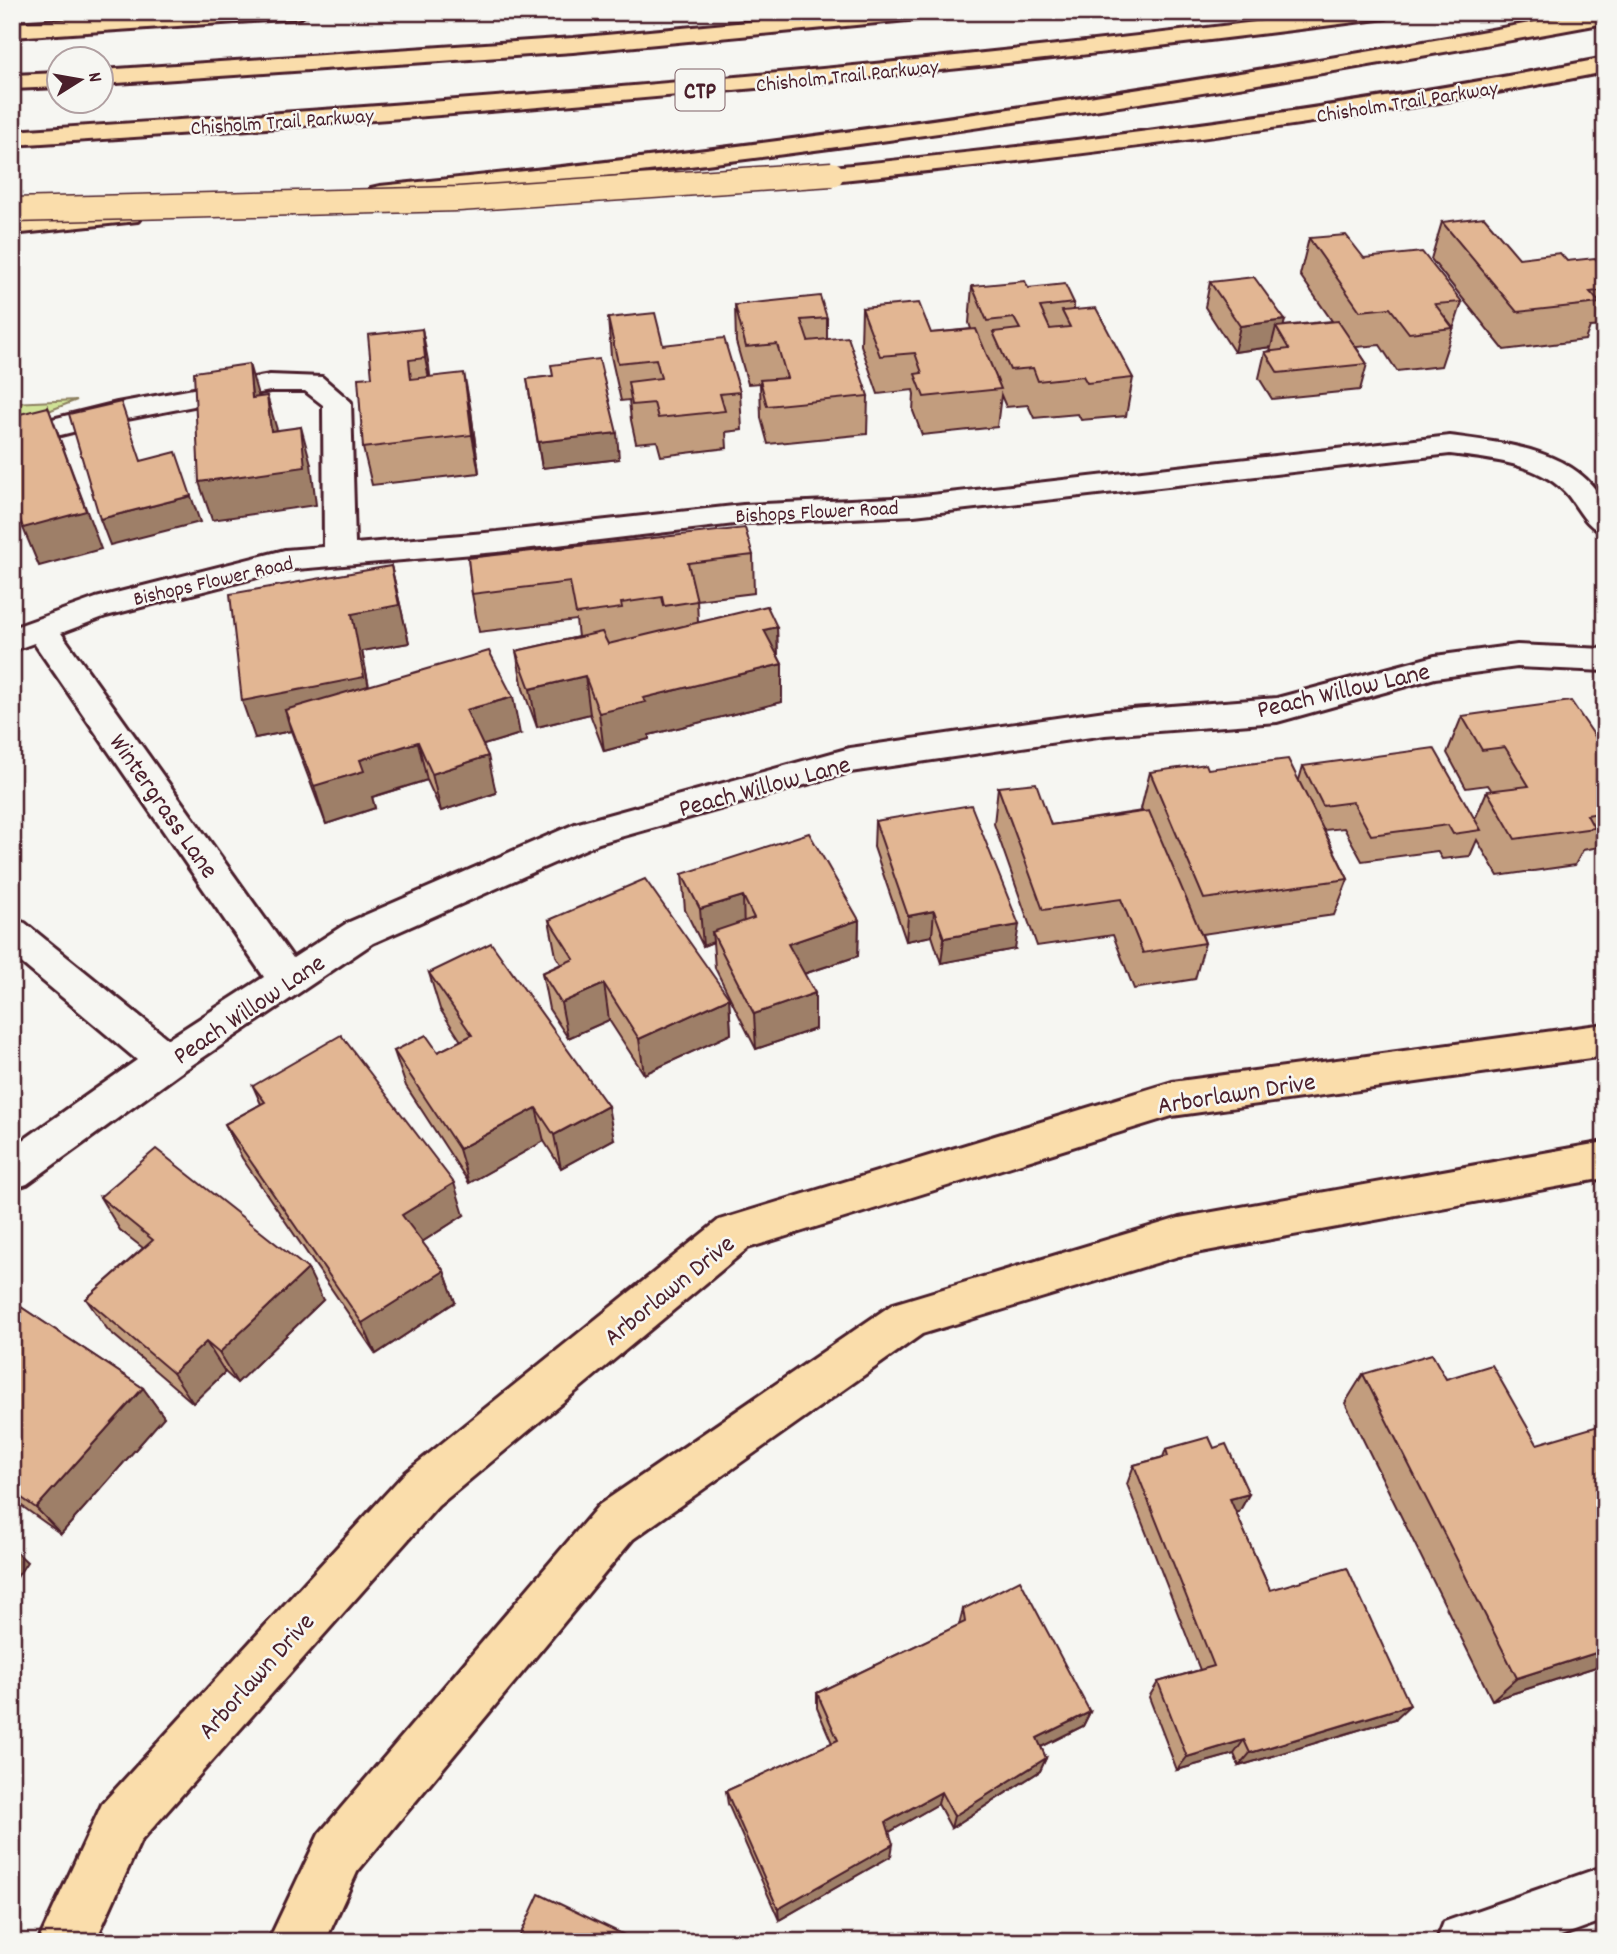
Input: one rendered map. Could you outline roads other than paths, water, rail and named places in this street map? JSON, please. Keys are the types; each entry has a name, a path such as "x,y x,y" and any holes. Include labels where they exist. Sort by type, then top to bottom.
{"main road":[{"path":"12,30 299,12"},
{"name":"CTP","path":"116,76 573,45 929,12"},
{"name":"Chisholm Trail Parkway","path":"12,138 345,117 702,90 987,61 1386,12"},
{"path":"12,226 463,185 804,143 1342,63 1605,16"},
{"name":"Chisholm Trail Parkway","path":"12,210 459,199 832,174 1239,128 1443,96 1605,65"},
{"path":"12,82 46,81"},
{"name":"Arborlawn Drive","path":"66,1942 121,1823 421,1490 734,1233 1172,1099 1605,1040"},
{"path":"296,1942 338,1853 616,1522 909,1318 1179,1237 1605,1160"}],"street":[{"path":"12,438 173,400 270,383 312,383 337,402 340,556"},
{"name":"Bishops Flower Road","path":"27,635 96,608 285,561 497,542 743,514 914,506 1450,445 1522,455 1573,483 1605,524"},
{"name":"Wintergrass Lane","path":"27,635 288,981"},
{"name":"Peach Willow Lane","path":"12,1171 166,1061 360,933 588,833 850,760 1105,723 1277,710 1435,667 1517,656 1605,660"},
{"path":"12,933 166,1061"},
{"path":"1464,1942 1605,1893"}]}
